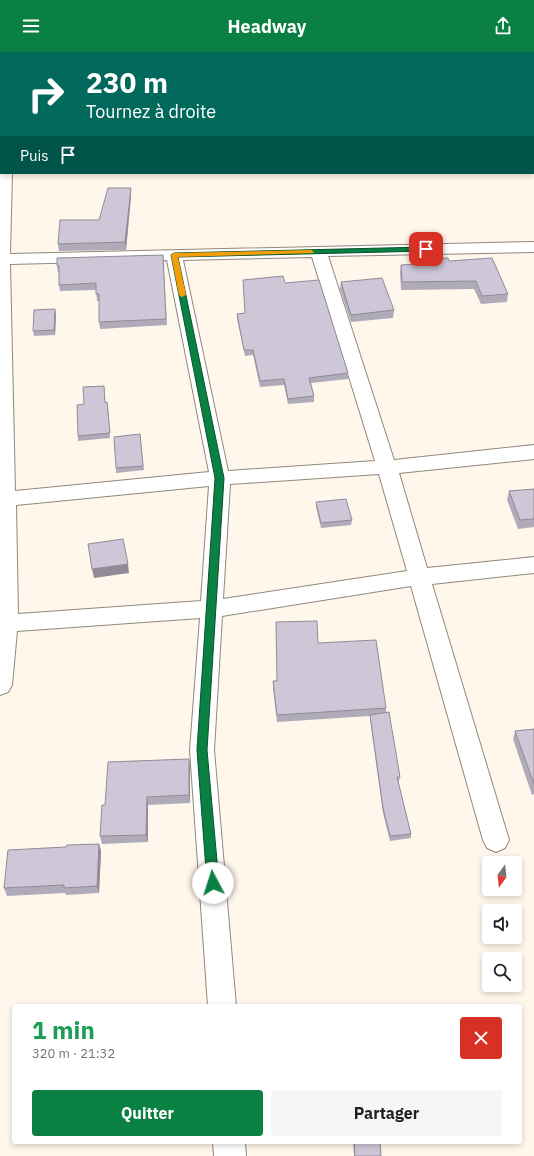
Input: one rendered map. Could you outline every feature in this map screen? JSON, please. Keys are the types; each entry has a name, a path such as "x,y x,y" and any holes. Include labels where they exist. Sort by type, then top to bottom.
{"street":[{"path":"0,685 4,623 6,499 1,259 5,174"},
{"path":"1,259 534,247"},
{"path":"318,252 387,467 496,840"},
{"path":"174,255 220,478 202,750 222,1004"},
{"path":"6,499 220,478 387,467 534,452"},
{"path":"4,623 211,609 419,577 534,565"},
{"path":"229,1144 230,1156"}],"building":[{"path":"108,188 131,188 125,242 58,244 60,220 99,220"},
{"path":"163,255 166,319 99,322 99,294 96,294 96,283 59,285 59,266 57,266 57,258"},
{"path":"448,258 449,261 492,258 508,294 482,296 476,281 402,282 401,265 417,264 416,259"},
{"path":"283,276 285,283 319,280 348,373 309,378 314,396 288,399 284,379 260,381 253,350 244,350 237,314 245,313 243,280"},
{"path":"382,278 394,310 351,315 341,282"},
{"path":"55,309 54,330 33,331 34,310"},
{"path":"104,386 110,433 78,436 77,405 84,404 83,387"},
{"path":"140,434 143,466 116,468 114,437"},
{"path":"534,489 534,519 520,520 509,491"},
{"path":"346,499 352,520 321,523 316,502"},
{"path":"123,539 128,564 92,569 88,544"},
{"path":"317,621 318,643 376,640 386,708 277,715 273,681 277,681 276,622"},
{"path":"389,712 400,777 397,777 411,834 390,836 383,808 370,715"},
{"path":"534,729 534,784 515,731"},
{"path":"189,759 189,795 147,797 146,835 100,836 102,805 105,805 108,762"},
{"path":"99,844 97,886 64,888 64,885 4,888 8,850"},
{"path":"354,1144 380,1144 381,1156 355,1156"}],"slow traffic":[{"path":"182,295 174,255 311,252"}],"route":[{"path":"213,883 202,750 220,478 174,255 426,249"}]}
